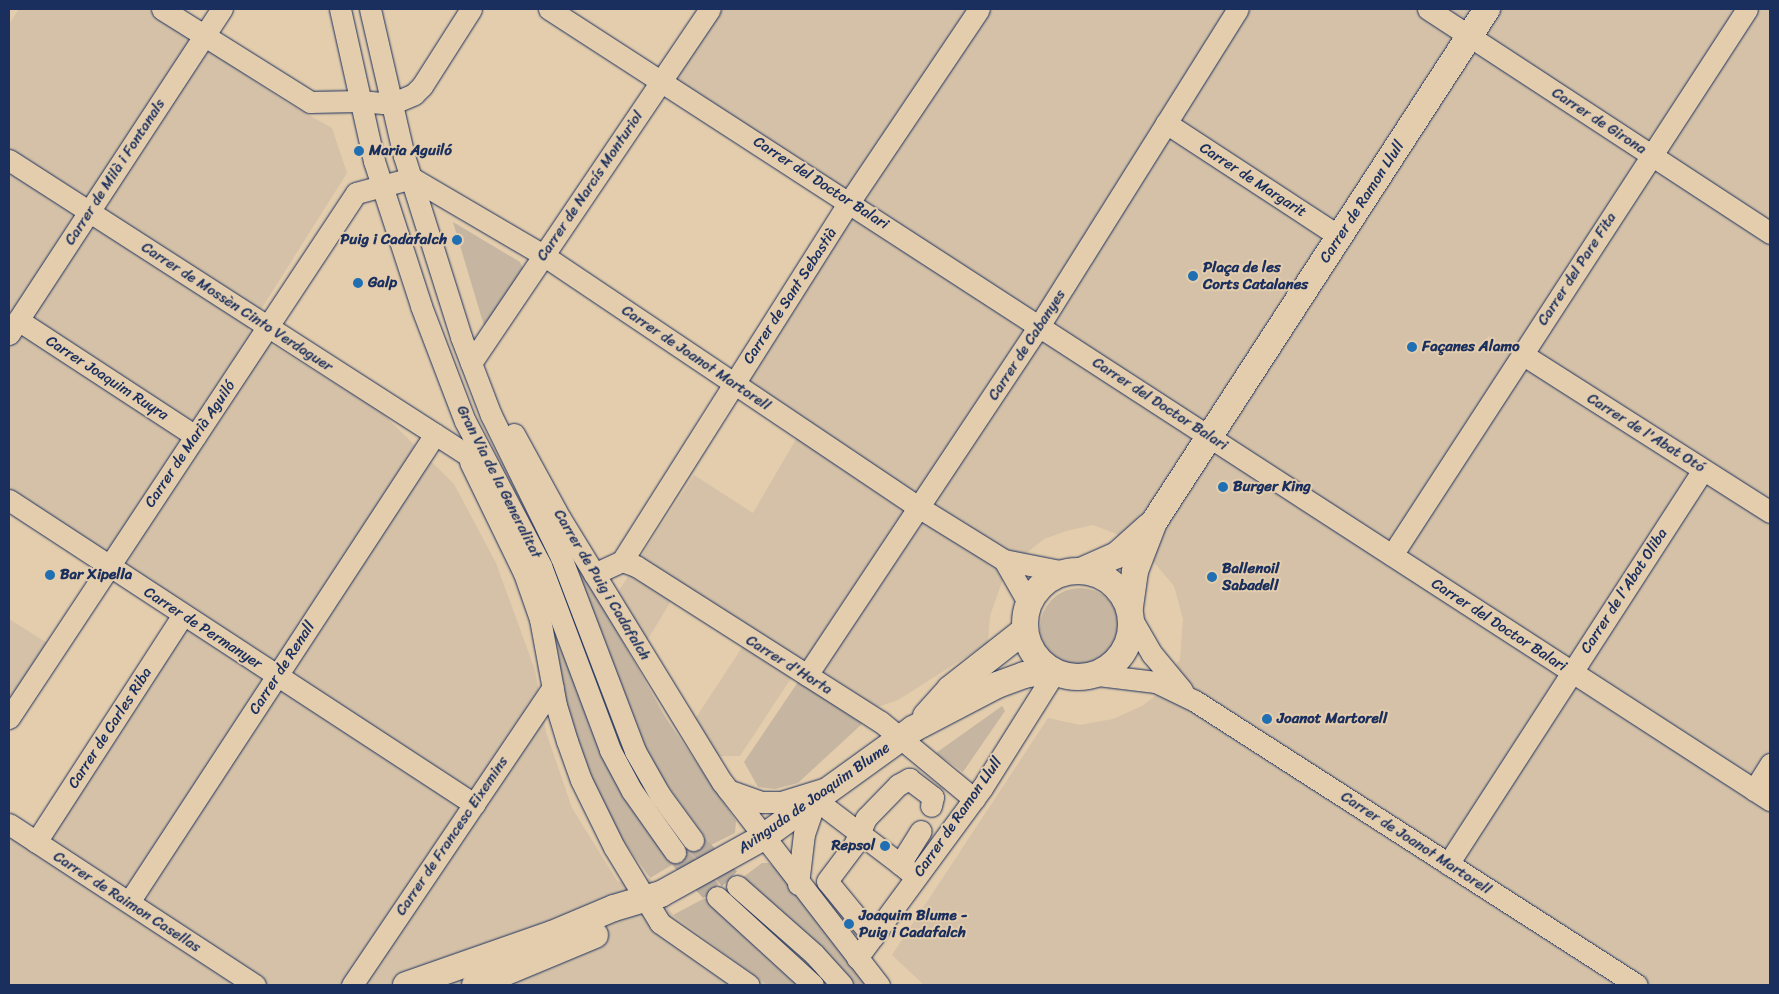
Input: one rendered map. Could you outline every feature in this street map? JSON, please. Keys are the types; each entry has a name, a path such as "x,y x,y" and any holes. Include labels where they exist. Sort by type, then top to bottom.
{"main road":[{"name":"Carrer de Ramon Llull","path":"1154,522 1487,9"},
{"path":"1052,672 1032,651 1025,630 1029,604 1039,589 1073,571 1117,555 1154,522"},
{"path":"906,734 1004,682 1052,672 1077,678 1098,675 1122,655 1132,615 1136,571 1154,522"},
{"path":"1073,571 1104,577 1132,615"},
{"path":"906,734 950,689 1025,630"},
{"name":"Avinguda de Joaquim Blume","path":"475,985 613,927 650,900 762,838 906,734"},
{"name":"Avinguda de Joaquim Blume","path":"406,985 650,900"}],"street":[{"path":"162,9 310,102 359,101 391,104 414,94 422,86 471,9"},
{"name":"Carrer de Milà i Fontanals","path":"14,327 222,9"},
{"name":"Gran Via de la Generalitat","path":"340,9 359,101 382,184 421,306 465,421 545,575 610,750 636,798 675,852"},
{"name":"Gran Via de la Generalitat","path":"370,9 391,104 412,178 474,371 508,452 561,558 624,729 660,795 693,840"},
{"name":"Carrer del Doctor Balari","path":"549,9 850,201 1039,326 1762,795"},
{"name":"Carrer de Narcís Monturiol","path":"474,371 543,256 710,9"},
{"name":"Carrer de Sant Sebastià","path":"629,564 734,383 850,201 979,9"},
{"name":"Carrer de Cabanyes","path":"807,675 920,508 1039,326 1238,9"},
{"name":"Carrer de Girona","path":"1428,9 1770,233"},
{"name":"Carrer del Pare Fita","path":"1392,555 1746,9"},
{"name":"Carrer de Margarit","path":"1166,124 1339,236"},
{"name":"Carrer de Mossèn Cinto Verdaguer","path":"9,160 466,454"},
{"path":"382,184 412,178"},
{"name":"Carrer de Joanot Martorell","path":"412,178 543,256 920,508 1004,560 1073,571"},
{"name":"Carrer de Marià Aguiló","path":"9,718 356,193 382,184"},
{"name":"Carrer Joaquim Ruyra","path":"14,327 196,436"},
{"name":"Carrer de l'Abat Otó","path":"1522,354 1770,512"},
{"path":"444,363 450,407 466,454 524,573 540,619 553,687 581,780 650,900 660,923 749,985"},
{"name":"Carrer de Puig i Cadafalch","path":"474,371 507,420 594,574 728,790 762,838 879,985"},
{"name":"Carrer de Renall","path":"129,902 435,434"},
{"name":"Carrer de l'Abat Oliba","path":"1448,864 1703,470"},
{"name":"Carrer de Permanyer","path":"9,500 474,804"},
{"name":"Carrer de Joanot Martorell","path":"1004,560 1029,604"},
{"path":"594,574 629,564"},
{"name":"Carrer d'Horta","path":"629,564 881,722 906,734 974,799"},
{"name":"Carrer de Carles Riba","path":"36,842 183,615"},
{"name":"Carrer de Joanot Martorell","path":"1132,615 1162,668 1195,701"},
{"name":"Carrer de Ramon Llull","path":"857,958 974,799 1052,672"},
{"name":"Carrer de Joanot Martorell","path":"1098,675 1156,682 1195,701 1632,984"},
{"name":"Carrer de Francesc Eixemins","path":"352,985 553,687"},
{"path":"1762,795 1770,764"},
{"path":"873,936 827,881 854,845 859,830 880,802 909,779 933,798 931,806"},
{"path":"728,790 761,802 781,802 825,793"},
{"path":"825,793 859,830 917,877"},
{"path":"798,884 804,834 825,793"},
{"name":"Carrer de Raimon Casellas","path":"9,824 249,983"},
{"path":"900,864 921,831"},
{"path":"737,886 814,954 842,985"},
{"path":"718,897 813,985"},
{"name":"Avinguda de Joaquim Blume","path":"443,985 490,964 521,945"}],"shaded area":[{"path":"19,9 148,9 289,104 332,128 347,173 248,330 381,412 454,484 496,563 535,670 546,732 572,808 618,882 650,878 673,915 767,985 9,985 9,824 36,842 183,615 9,500 9,24"},
{"path":"710,9 1770,9 1770,985 924,985 892,955 1048,718 1080,725 1113,719 1142,706 1155,696 1180,659 1183,619 1174,586 1137,542 1093,525 1066,531 1044,539 1019,559 1003,579 990,616 988,643 898,700 878,707 801,663 740,756 719,756 695,719 743,646 681,585 646,642 618,592 694,475 753,513 802,429 734,383 850,201 661,81"},
{"path":"453,222 520,262 523,268 485,329"},
{"path":"554,521 666,718 736,821 735,833 711,845 652,764 633,726"},
{"path":"1080,588 1095,591 1108,600 1117,613 1120,628 1117,643 1108,656 1095,665 1080,668 1065,665 1052,656 1043,643 1040,628 1043,613 1052,600 1065,591"},
{"path":"550,607 644,827 672,865 650,878 622,839 598,796 568,713 552,638"},
{"path":"9,619 55,648 9,718"},
{"path":"800,679 863,723 798,783 775,789 758,787 744,762"},
{"path":"1002,706 1005,711 963,772 936,753"},
{"path":"762,863 769,863 775,868 869,985 853,985 832,960 742,878"},
{"path":"705,898 740,927 801,985 767,985 673,915"}],"tunnel":[{"path":"693,840 737,886"},
{"path":"675,852 717,897"}],"place":[{"name":"Maria Aguiló","path":"359,151"},
{"name":"Puig i Cadafalch","path":"457,240"},
{"name":"Plaça de les Corts Catalanes","path":"1193,276"},
{"name":"Galp","path":"358,283"},
{"name":"Façanes Alamo","path":"1412,347"},
{"name":"Burger King","path":"1223,487"},
{"name":"Bar Xipella","path":"50,575"},
{"name":"Ballenoil Sabadell","path":"1212,577"},
{"name":"Joanot Martorell","path":"1267,719"},
{"name":"Repsol","path":"885,846"},
{"name":"Joaquim Blume - Puig i Cadafalch","path":"849,924"}]}
